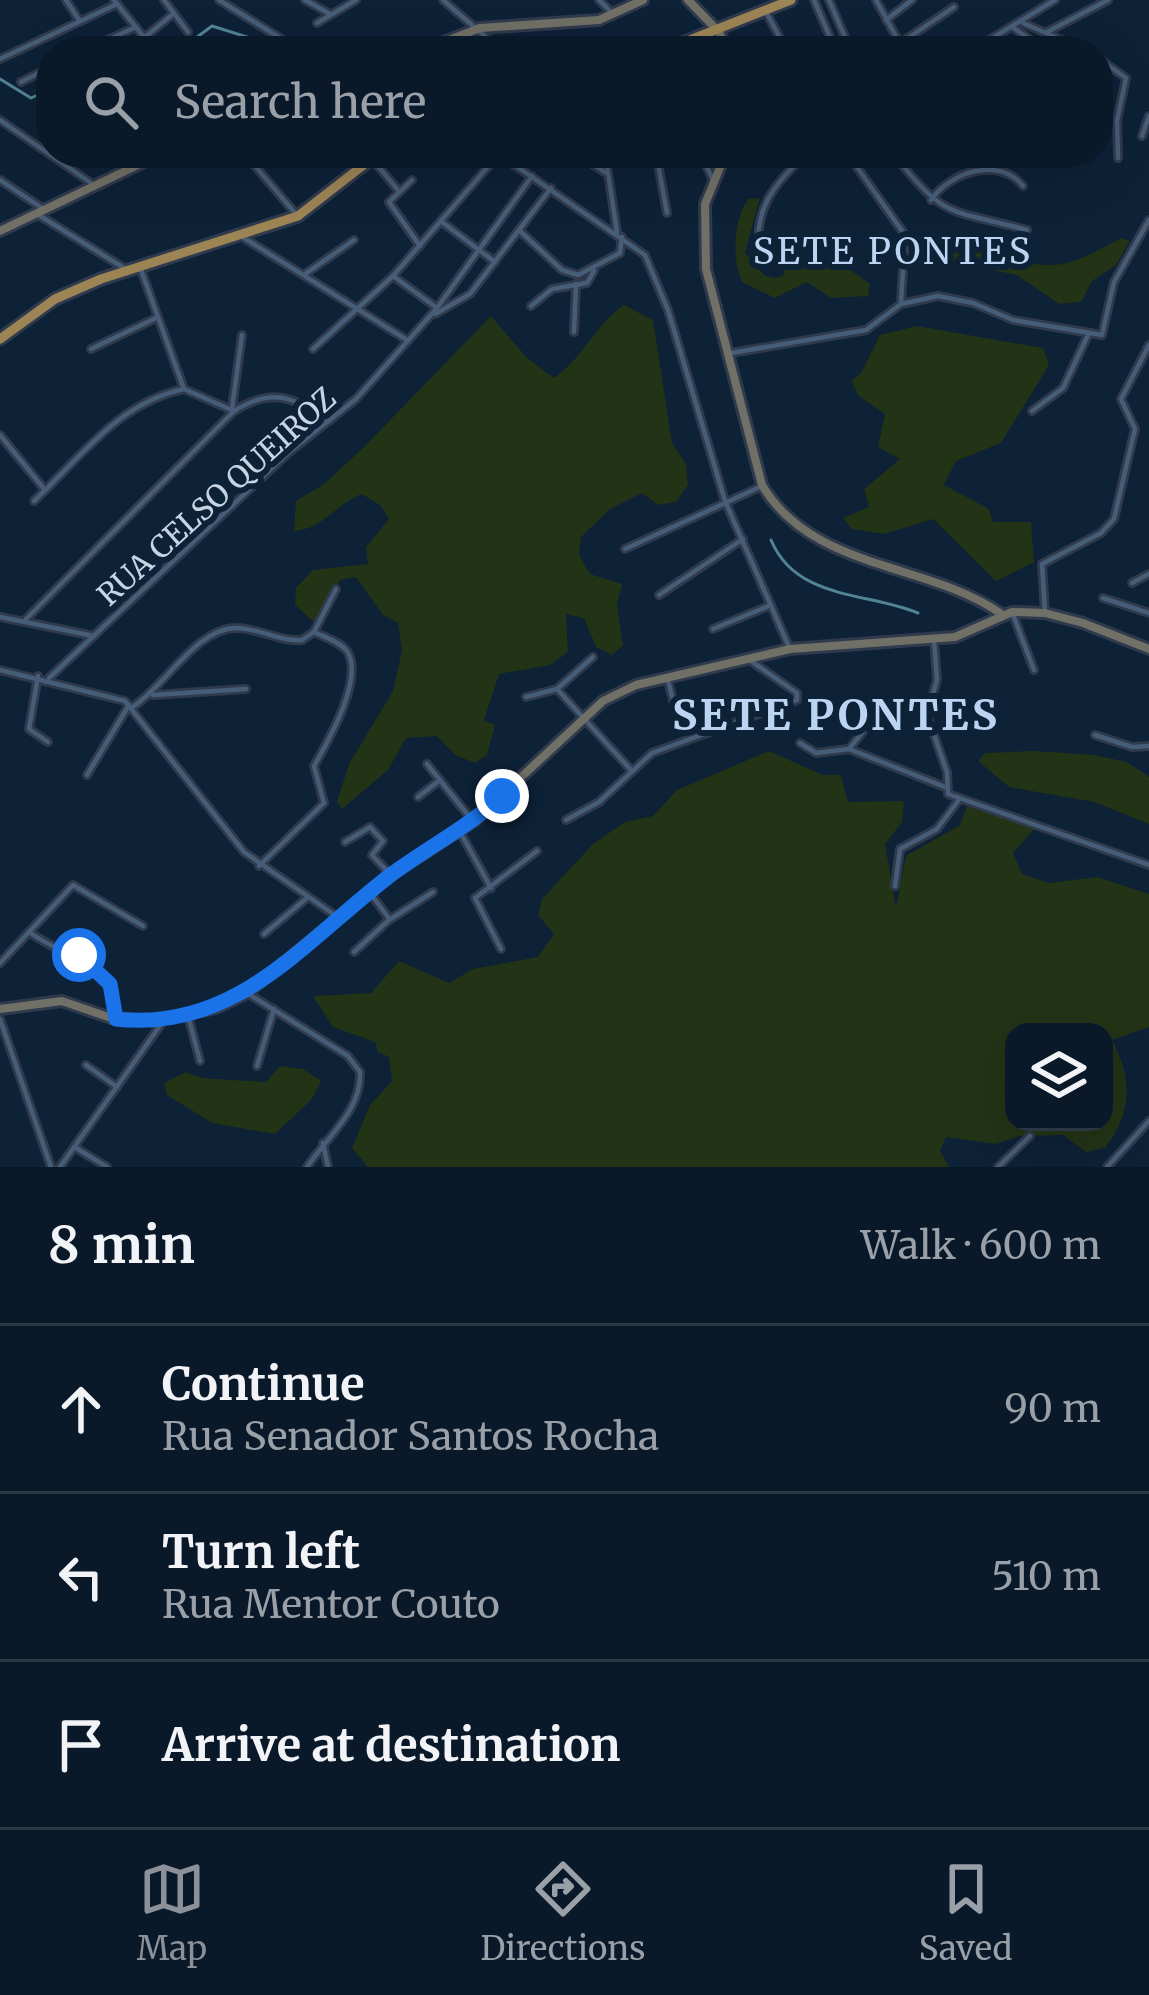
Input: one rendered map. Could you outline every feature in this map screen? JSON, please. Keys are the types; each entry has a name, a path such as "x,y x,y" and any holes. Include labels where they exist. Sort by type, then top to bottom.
{"main road":[{"path":"707,36 791,0"},
{"path":"0,339 55,298 126,269 298,216 357,168"}],"street":[{"path":"67,0 79,20"},
{"path":"164,0 188,32"},
{"path":"219,0 277,36"},
{"path":"305,0 330,14"},
{"path":"317,23 356,0"},
{"path":"443,0 488,36"},
{"path":"599,0 614,14"},
{"path":"459,36 518,22 580,23 644,0"},
{"path":"688,0 721,36"},
{"path":"814,0 830,36"},
{"path":"829,0 845,36"},
{"path":"876,0 895,36"},
{"path":"886,20 912,0"},
{"path":"1047,32 1108,0"},
{"path":"47,36 115,2 144,36"},
{"path":"999,36 1055,2"},
{"path":"917,36 954,7"},
{"path":"766,12 779,36"},
{"path":"146,36 174,13"},
{"path":"1023,23 1055,36"},
{"path":"116,36 136,27"},
{"path":"1014,28 1025,36"},
{"path":"0,59 36,41"},
{"path":"1113,69 1126,78 1117,121 1118,158"},
{"path":"21,82 36,74"},
{"path":"1142,136 1149,116"},
{"path":"0,120 36,145"},
{"path":"69,168 94,185"},
{"path":"257,168 298,216"},
{"path":"382,168 399,191"},
{"path":"313,349 393,276 486,168"},
{"path":"521,168 645,255 668,310 725,500 790,649"},
{"path":"598,168 608,175"},
{"path":"520,231 562,270 578,275 620,254 607,168"},
{"path":"659,168 667,213"},
{"path":"707,168 712,178"},
{"path":"718,168 703,224 706,269 731,353 751,459 762,485 779,511 840,550 946,582 1006,613 1034,670"},
{"path":"783,263 760,257 758,220 779,178 791,168"},
{"path":"858,168 905,235 901,304"},
{"path":"905,168 931,201 960,215 1027,230"},
{"path":"0,231 128,169"},
{"path":"931,201 947,179 962,174 1004,172 1023,186"},
{"path":"431,316 532,176"},
{"path":"0,180 126,269"},
{"path":"412,180 389,204 420,246"},
{"path":"431,316 462,302 551,188"},
{"path":"731,353 866,330 901,304 938,296 973,303 1013,320 1102,335 1114,282 1149,220"},
{"path":"441,221 495,262"},
{"path":"239,235 410,341"},
{"path":"305,274 354,240"},
{"path":"139,265 184,389"},
{"path":"531,306 552,290 587,283 594,271"},
{"path":"393,276 437,308"},
{"path":"574,332 576,284"},
{"name":"RUA CELSO QUEIROZ","path":"50,679 329,421 431,316"},
{"path":"91,349 158,317"},
{"path":"1032,411 1063,388 1089,333"},
{"path":"233,410 242,335"},
{"path":"1045,613 1042,564 1101,533 1114,519 1135,429 1121,399 1149,345"},
{"path":"34,500 124,413 184,389 233,410"},
{"path":"26,619 233,410 278,394 329,421"},
{"path":"0,435 45,490"},
{"path":"626,549 762,485"},
{"path":"659,595 743,539"},
{"path":"1132,583 1149,574"},
{"path":"87,775 130,706 153,694 200,644 223,629 248,629 296,642 314,632 336,589"},
{"path":"973,626 977,597"},
{"path":"1103,598 1149,613"},
{"path":"712,629 771,605"},
{"path":"0,1010 62,1001 116,1019 165,1020 247,993 392,875 474,821 583,719 620,691 745,656 955,637 1006,613 1045,613 1149,650"},
{"path":"0,617 96,636"},
{"path":"259,866 325,800 314,766 333,736 349,692 351,663 341,646 314,632"},
{"path":"934,640 937,680 927,715 947,772 946,788"},
{"path":"566,820 598,802 652,753 797,700 796,693 745,656"},
{"path":"526,697 557,688 593,657"},
{"path":"0,670 50,679 130,706 159,750 259,866 339,918"},
{"path":"38,676 29,729 48,742"},
{"path":"668,676 678,719"},
{"path":"557,688 631,770"},
{"path":"153,694 246,689"},
{"path":"849,748 873,719 898,709"},
{"path":"1095,736 1132,747 1149,746"},
{"path":"800,743 816,753 849,748 946,788 958,801 1149,865"},
{"path":"427,764 474,821"},
{"path":"418,797 440,779"},
{"path":"895,886 900,849 938,829 958,801"},
{"path":"345,842 370,827 383,841 372,855 392,875"},
{"path":"459,830 492,889"},
{"path":"502,949 474,901 537,851"},
{"path":"0,963 73,885 143,926"},
{"path":"354,952 389,920 433,892"},
{"path":"370,893 389,920"},
{"path":"264,934 308,897"},
{"path":"478,935 487,928"},
{"path":"32,934 56,950 79,955 110,984 116,1019"},
{"path":"247,993 348,1056 360,1072 358,1096 307,1167"},
{"path":"256,1066 274,1009"},
{"path":"188,1016 200,1060"},
{"path":"0,1019 51,1167"},
{"path":"60,1167 165,1020"},
{"path":"86,1065 117,1087"},
{"path":"1106,1167 1149,1121"},
{"path":"998,1167 1030,1136"},
{"path":"323,1143 328,1167"},
{"path":"76,1148 107,1167"}],"green space":[{"path":"760,198 745,253 765,276 784,275 784,265 791,261 835,264 870,284 868,296 831,298 807,282 775,298 742,282 737,229 748,199"},
{"path":"1121,238 1130,241 1116,265 1092,281 1081,302 1059,304 1017,275 951,262 942,248 969,246 1051,265 1078,259"},
{"path":"624,305 653,320 672,443 686,464 688,485 676,502 658,505 642,493 610,509 581,537 579,555 590,574 622,584 617,605 623,645 612,655 596,647 584,618 566,614 568,652 550,665 499,674 484,720 495,725 487,755 475,763 455,755 437,736 406,738 388,770 342,809 337,802 349,764 393,691 402,650 398,623 383,615 356,577 340,580 314,622 295,605 296,588 313,570 368,564 366,547 389,519 380,505 362,494 313,526 294,531 296,501 324,484 363,448 491,316 527,358 554,378"},
{"path":"917,326 1043,348 1049,365 1001,443 956,461 944,485 989,509 993,522 1031,522 1034,562 996,581 933,519 884,534 852,529 843,518 869,507 864,489 900,459 878,447 885,414 859,396 851,381 861,373 880,335"},
{"path":"769,751 823,775 841,775 848,802 904,801 902,822 885,844 896,908 906,856 960,825 968,803 1035,828 1013,853 1022,874 1049,883 1097,877 1149,894 1149,1027 1113,1040 1113,1023 1005,1023 1005,1131 1113,1131 1113,1042 1124,1068 1127,1096 1120,1122 1105,1148 1086,1152 1063,1135 1020,1136 996,1144 946,1137 940,1151 949,1167 368,1167 352,1148 370,1105 392,1081 389,1057 378,1052 375,1042 333,1027 313,996 371,993 399,961 449,983 473,969 538,957 554,934 538,915 542,899 593,844 625,822 653,816 677,790"},
{"path":"1034,751 1127,762 1149,777 1149,824 1094,802 1009,787 978,761 985,753"},
{"path":"280,1066 303,1069 321,1081 312,1099 275,1134 212,1123 167,1095 164,1083 186,1072 201,1078 266,1082"}],"waterway":[{"path":"198,36 212,26 244,36"},
{"path":"0,79 31,98 36,96"},
{"path":"771,540 782,560 815,584 918,613"}],"district":[{"name":"SETE PONTES","path":"893,251"},
{"name":"SETE PONTES","path":"836,715"}],"route":[{"path":"79,955 110,984 116,1019 165,1020 216,1008 247,993 386,879 474,821 502,796"}]}
